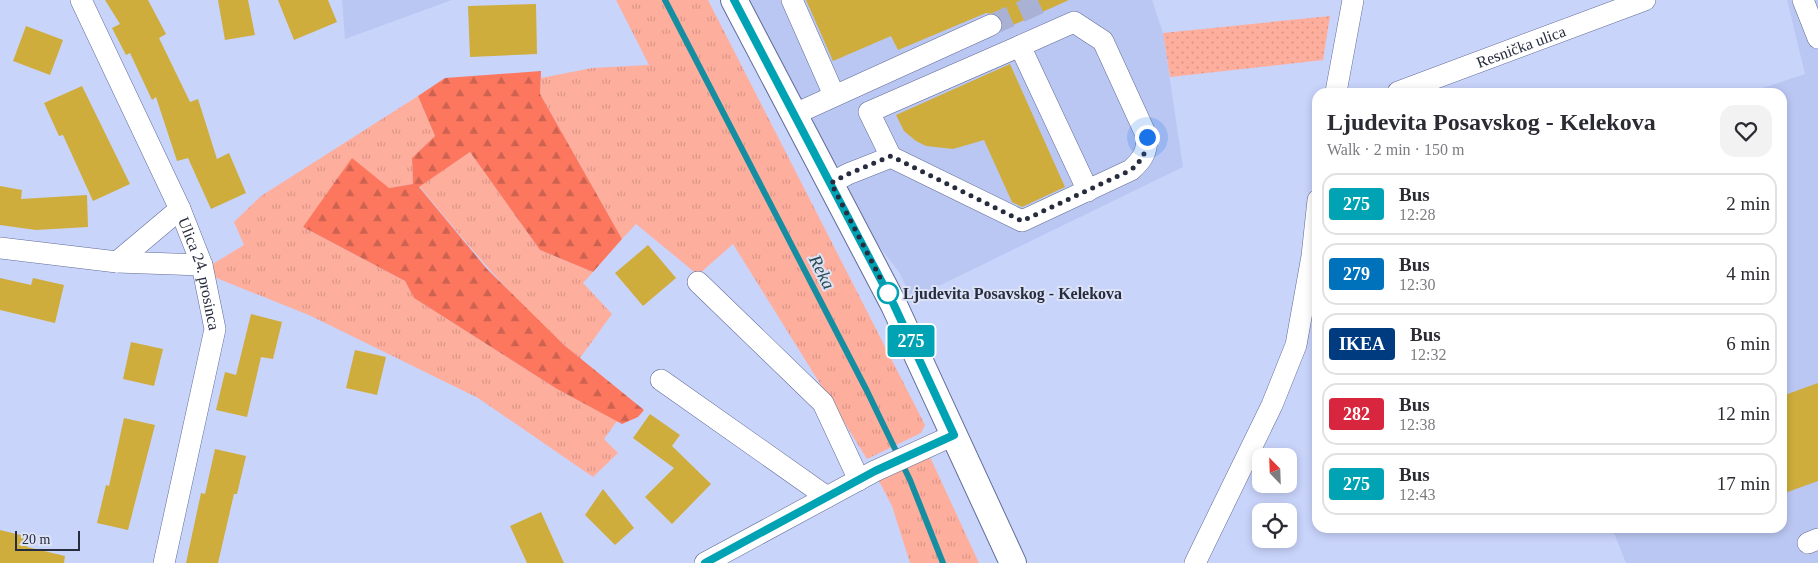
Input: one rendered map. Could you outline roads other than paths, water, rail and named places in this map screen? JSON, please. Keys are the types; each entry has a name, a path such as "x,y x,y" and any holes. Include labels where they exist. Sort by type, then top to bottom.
{"main road":[{"path":"734,0 894,305 1014,563"}],"street":[{"name":"Ulica 24. prosinca","path":"81,0 180,209 202,264 215,329 164,563"},
{"path":"792,0 834,95"},
{"path":"1337,88 1353,0"},
{"name":"Resnička ulica","path":"1409,88 1645,0"},
{"path":"1803,0 1818,38"},
{"path":"1074,22 1104,42 1147,137 1147,149 1143,159 1131,170 1022,221 891,156 869,112 1074,22"},
{"path":"795,114 991,25"},
{"path":"1020,46 1088,191"},
{"path":"831,183 891,156"},
{"path":"117,262 180,209"},
{"path":"0,248 117,262 202,264"},
{"path":"1195,563 1279,390 1296,345 1312,256"},
{"path":"698,282 823,403 867,475"},
{"path":"661,380 827,497"},
{"path":"705,563 867,475 954,435"}],"waterway":[{"name":"Reka","path":"665,0 867,391 910,480 943,563"}],"tunnel":[{"path":"991,25 1047,0"}],"place":[{"name":"Ljudevita Posavskog - Kelekova","path":"888,293"}]}
